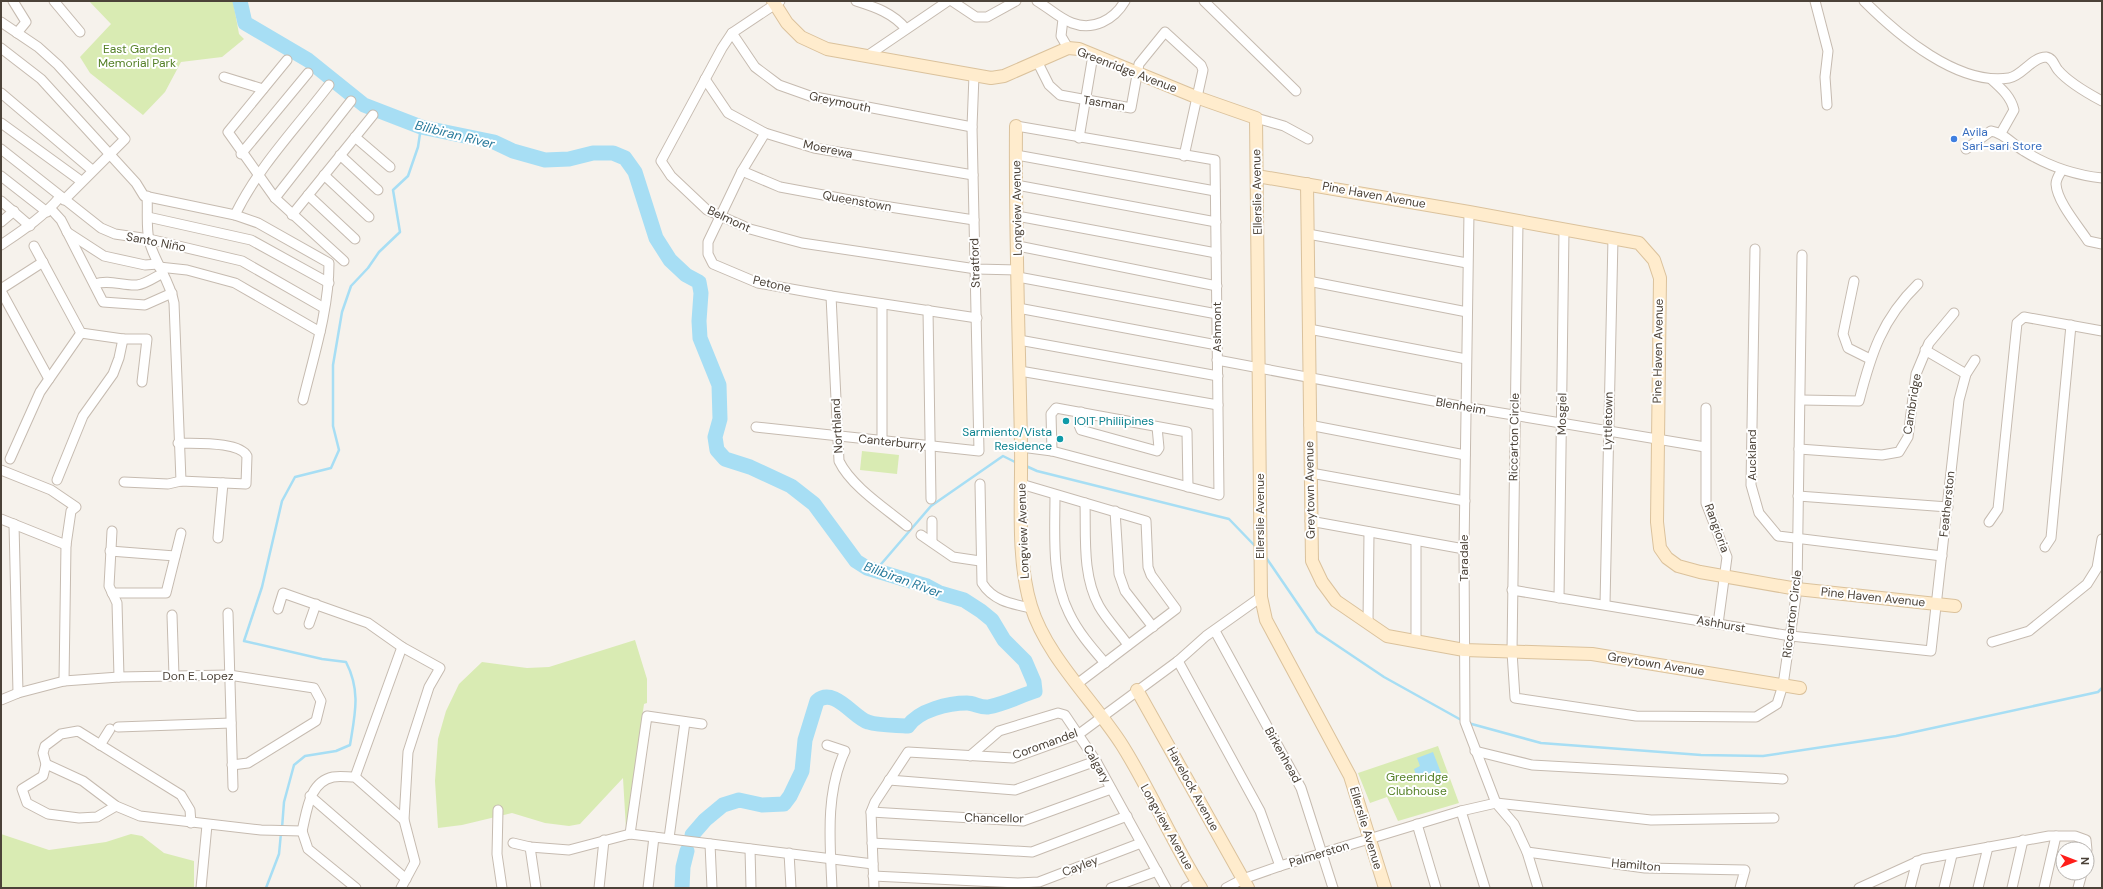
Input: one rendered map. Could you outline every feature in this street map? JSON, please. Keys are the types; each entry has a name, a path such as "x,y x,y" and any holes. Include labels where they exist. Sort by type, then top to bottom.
{"street":[{"path":"13,1 26,22 17,33"},
{"path":"54,1 80,32"},
{"path":"856,1 877,7 900,22 906,29"},
{"path":"867,56 948,1"},
{"path":"952,1 976,17 987,17 1016,1"},
{"path":"1037,1 1072,24 1084,26 1104,22 1114,15 1125,1"},
{"path":"1204,1 1296,91"},
{"path":"1815,1 1828,51 1825,77 1827,105"},
{"path":"1864,1 1887,24 1938,59 1975,76 1992,80 2012,78 2040,59 2047,57 2052,60 2058,70 2086,93 2102,101"},
{"name":"Belmont","path":"776,2 732,33 661,160 671,176 707,210 750,229 802,243 1018,274 1217,314"},
{"name":"Greenridge Avenue","path":"776,2 788,23 801,37 827,49 991,78 1004,76 1068,48 1093,55 1196,97 1284,126 1308,139"},
{"path":"1063,19 1060,29 1061,36 1068,48"},
{"path":"1,22 38,47 58,65 125,139 81,181 30,226 1,245"},
{"name":"Tasman","path":"1037,61 1054,92 1060,95 1131,108 1139,64 1165,32 1196,60 1203,70 1184,156"},
{"name":"Greymouth","path":"732,33 755,67 778,85 810,96 972,126"},
{"path":"1,48 40,79 136,183 144,196 235,215 258,223 330,263 329,283 320,332 303,400"},
{"path":"1079,138 1093,55"},
{"path":"287,60 228,132 241,154 275,198 344,261"},
{"path":"241,154 308,73"},
{"name":"Stratford","path":"974,75 972,126 979,451"},
{"path":"224,77 263,89"},
{"name":"Moerewa","path":"705,79 728,113 765,133 814,148 973,175"},
{"path":"1992,80 2008,96 2012,102 2014,110 2001,133"},
{"path":"235,215 244,196 330,85"},
{"path":"1,93 92,170"},
{"path":"275,198 351,101"},
{"path":"292,215 373,115"},
{"name":"Ellerslie Avenue","path":"1256,118 1260,368 1261,597 1266,620 1350,776 1385,888"},
{"path":"1,123 81,181"},
{"path":"1016,126 1184,156"},
{"name":"Longview Avenue","path":"1016,126 1023,572 1031,608 1039,627 1077,684 1103,715 1124,748 1200,885"},
{"path":"1966,149 1991,131 2001,133 2012,144 2062,170 2102,178"},
{"name":"Petone","path":"765,133 742,171 708,242 708,254 713,264 758,283 831,296 977,318"},
{"path":"355,137 390,167"},
{"name":"Santo Niño","path":"1,150 102,228 115,234 149,239 242,261 324,308"},
{"path":"340,155 378,190"},
{"path":"1016,155 1215,191"},
{"name":"Ashmont","path":"1184,156 1215,160 1219,495 1188,487"},
{"path":"2062,170 2057,178 2056,185 2067,211 2088,241 2102,244"},
{"name":"Queenstown","path":"742,171 780,187 877,205 974,220"},
{"path":"324,175 369,217"},
{"path":"1,176 61,220 103,302 145,305 172,293"},
{"name":"Pine Haven Avenue","path":"1257,176 1469,212 1639,244 1654,260 1660,278 1656,438 1657,522 1660,548 1667,558 1678,566 1797,589 1955,606"},
{"name":"Greytown Avenue","path":"1307,184 1311,474 1310,521 1312,561 1322,582 1336,601 1387,636 1416,642 1464,650 1592,654 1800,688"},
{"path":"1016,185 1216,222"},
{"path":"308,195 355,239"},
{"path":"148,196 149,239 160,268 172,293 174,303 178,443 181,481"},
{"path":"1,201 30,226"},
{"path":"1,222 14,211"},
{"name":"Taradale","path":"1469,212 1467,263 1464,550 1464,722 1496,803 1514,824 1527,852 1538,888"},
{"path":"1017,216 1216,253"},
{"path":"148,217 251,240 329,283"},
{"name":"Riccarton Circle","path":"1518,221 1512,590 1512,683 1515,698 1636,716 1756,717 1777,704 1783,685 1797,589 1802,255"},
{"name":"Mosgiel","path":"1559,598 1564,230"},
{"path":"67,231 104,256 160,268 187,270 235,283 320,332"},
{"path":"1308,234 1467,263"},
{"name":"Lyttletown","path":"1605,604 1613,238"},
{"path":"34,246 81,333"},
{"path":"1018,246 1217,286"},
{"name":"Auckland","path":"1755,249 1751,485 1759,514 1778,536 1798,540 1942,556"},
{"path":"43,262 1,290 49,379"},
{"path":"95,284 102,282 137,285 150,280 160,268"},
{"path":"1854,280 1843,334 1848,348 1870,359"},
{"path":"1308,281 1467,312"},
{"path":"1801,400 1859,402 1870,359 1889,318 1902,300 1918,284"},
{"name":"Northland","path":"831,296 839,461 843,470 854,482 906,526"},
{"path":"882,304 882,441"},
{"path":"1018,308 1217,345"},
{"path":"928,310 931,499"},
{"name":"Cambridge","path":"1800,449 1882,455 1899,452 1908,437 1916,374 1925,350 1954,313"},
{"path":"1989,522 1996,515 1998,509 2017,323 2024,317 2102,331"},
{"path":"2045,547 2051,538 2071,325"},
{"path":"1309,329 1466,359"},
{"path":"81,333 123,339 148,339 142,382"},
{"path":"10,459 40,392 81,333"},
{"path":"57,480 83,416 113,374 120,358 123,339"},
{"path":"1019,340 1218,376"},
{"path":"1925,350 1966,374"},
{"name":"Blenheim","path":"1217,360 1466,407 1705,447"},
{"name":"Featherston","path":"1931,651 1959,400 1966,374 1975,360"},
{"path":"1020,371 1218,405"},
{"path":"1021,447 1052,451 1188,487 1187,432 1056,408 1051,414 1052,451"},
{"name":"Rangioria","path":"1706,408 1706,503 1727,557 1726,576 1718,624"},
{"path":"1081,412 1079,425 1080,430 1157,451 1159,448 1158,427"},
{"path":"1310,425 1465,455"},
{"name":"Canterburry","path":"756,427 979,451"},
{"path":"124,482 168,484 181,481 246,484 247,456 241,449 223,445 178,443"},
{"path":"1,470 51,490 76,507 71,511 66,545 64,681"},
{"path":"1311,474 1465,501"},
{"path":"218,538 223,483"},
{"path":"980,484 980,561 982,583 985,588 1003,601 1031,608"},
{"path":"1021,484 1146,521 1148,567 1151,575 1176,609 1077,684"},
{"path":"1055,495 1055,546 1058,582 1062,598 1069,614 1083,636 1105,663"},
{"path":"1798,496 1948,507"},
{"path":"1085,502 1089,580 1099,606 1128,645"},
{"path":"1115,511 1119,574 1125,591 1153,627"},
{"path":"1,519 66,545"},
{"path":"932,521 932,542"},
{"path":"1310,521 1464,550"},
{"path":"14,524 18,693"},
{"path":"112,531 109,586 117,603 118,610 119,677"},
{"path":"1368,623 1370,532"},
{"path":"112,593 166,593 181,533"},
{"path":"921,535 953,557 980,561"},
{"path":"1992,642 2029,631 2087,584 2097,568 2102,538"},
{"path":"1416,541 1416,642"},
{"path":"110,551 175,556"},
{"name":"Ashhurst","path":"1512,590 1605,604 1791,636 1931,651"},
{"path":"278,609 283,593 368,622 402,647 440,668 429,687 408,752 404,820 415,862 401,888"},
{"name":"Coromandel","path":"874,888 871,812 874,802 908,752 1013,758 1079,734 1261,597"},
{"path":"309,624 316,604"},
{"path":"228,613 233,787"},
{"path":"172,615 174,676"},
{"name":"Birkenhead","path":"1215,631 1301,788 1333,888"},
{"path":"355,777 402,647"},
{"path":"1178,660 1260,811 1280,866"},
{"name":"Don E. Lopez","path":"1,700 18,693 64,681 119,677 229,675 314,688 322,701 316,721 248,763 232,765"},
{"name":"Havelock Avenue","path":"1137,690 1246,883"},
{"name":"Calgary","path":"970,756 999,731 1058,713 1065,715 1096,761 1166,888"},
{"path":"630,834 647,716 702,724"},
{"path":"669,838 685,722"},
{"path":"100,745 114,728 231,723"},
{"path":"116,806 97,817 79,818 48,814 27,803 22,789 43,776 46,764 43,753 45,746 61,734 78,731 181,795 190,810 191,824"},
{"path":"827,745 845,751 834,787 830,819 832,888"},
{"path":"1475,751 1532,765 1783,779"},
{"path":"889,780 1015,790 1096,761"},
{"path":"46,764 83,780 116,806 140,816 191,824 261,830 302,831"},
{"path":"356,888 308,848 302,831 310,796 316,786 332,777 355,777 404,820"},
{"name":"Chancellor","path":"871,812 1023,822 1111,789"},
{"path":"310,796 406,879"},
{"name":"Palmerston","path":"1226,888 1246,883 1280,866 1461,811 1496,803 1651,820 1774,818"},
{"path":"498,810 497,854 502,888"},
{"path":"1461,811 1485,888"},
{"path":"872,843 1032,852 1127,816"},
{"path":"1417,824 1436,888"},
{"path":"201,888 207,825"},
{"path":"514,843 530,847 569,850 630,834 873,864"},
{"path":"2044,888 2056,836"},
{"path":"1859,888 1877,884 1917,861 2023,840 2056,836 2081,837 2086,841"},
{"path":"648,888 654,837"},
{"path":"599,888 604,840"},
{"path":"2012,888 2023,840"},
{"name":"Cayley","path":"873,876 1018,883 1039,882 1141,843"},
{"path":"710,844 712,888"},
{"path":"530,847 536,888"},
{"path":"1978,888 1988,847"},
{"path":"750,849 751,888"},
{"name":"Hamilton","path":"1527,852 1645,868 1745,870 1740,888"},
{"path":"789,853 791,888"},
{"path":"1944,888 1952,854"},
{"path":"1910,888 1917,861"},
{"path":"1111,888 1157,871"},
{"path":"1186,888 1200,885"}],"green space":[{"name":"East Garden Memorial Park","path":"89,1 233,1 239,34 244,39 222,57 181,62 165,92 143,115 90,73 80,57 111,24"},
{"path":"862,451 899,455 897,474 860,470"},
{"path":"635,640 647,679 647,703 644,704 626,829 623,778 580,824 569,826 545,823 512,813 462,825 438,828 435,781 438,739 446,711 459,684 482,662 527,668 549,667"},
{"name":"Greenridge Clubhouse","path":"1438,746 1459,803 1398,821 1387,797 1370,803 1358,773"},
{"path":"1,834 49,850 106,842 131,834 142,836 164,853 194,861 194,888 1,888"}],"water":[{"path":"1433,752 1443,778 1426,783 1423,776 1417,778 1414,769 1420,766 1417,758"}],"waterway":[{"name":"Bilibiran River","path":"240,1 245,23 308,60 364,105 421,127 494,142 513,151 545,160 569,159 593,153 613,153 625,158 635,172 656,238 670,260 686,275 699,282 701,293 699,321 700,338 719,385 720,419 715,437 717,450 725,459 750,467 791,486 814,504 856,561 867,568 927,586 940,593 964,600 981,611 992,620 1004,640 1025,661 1034,682 1035,691 994,706 983,707 960,703 935,708 919,716 908,726 883,725 868,722 837,700 830,697 823,697 817,701 805,740 802,771 790,796 784,804 762,805 739,800 723,805 705,820 692,835"},
{"path":"282,828 284,802 294,765 305,756 336,751 350,745 356,703 354,683 346,662 322,659 244,641 262,587 282,501 295,477 331,468 339,450 333,426 333,365 342,312 351,286 368,268 379,252 400,232 393,190 408,176 418,147 421,127"},
{"path":"876,570 931,506 1003,456 1017,463"},
{"path":"1026,466 1037,471 1229,519 1256,547"},
{"path":"1265,556 1317,632 1384,677 1463,721"},
{"path":"1468,723 1541,743 1701,755 1763,756 1896,736 2098,692 2102,688"},
{"path":"266,888 279,854 281,833"},
{"name":"Bilibiran River","path":"682,888 683,867 687,851"}],"place":[{"name":"Avila Sari-sari Store","path":"1954,139"},
{"name":"IOIT Philiipines","path":"1066,421"},
{"name":"Sarmiento/Vista Residence","path":"1060,439"}]}
